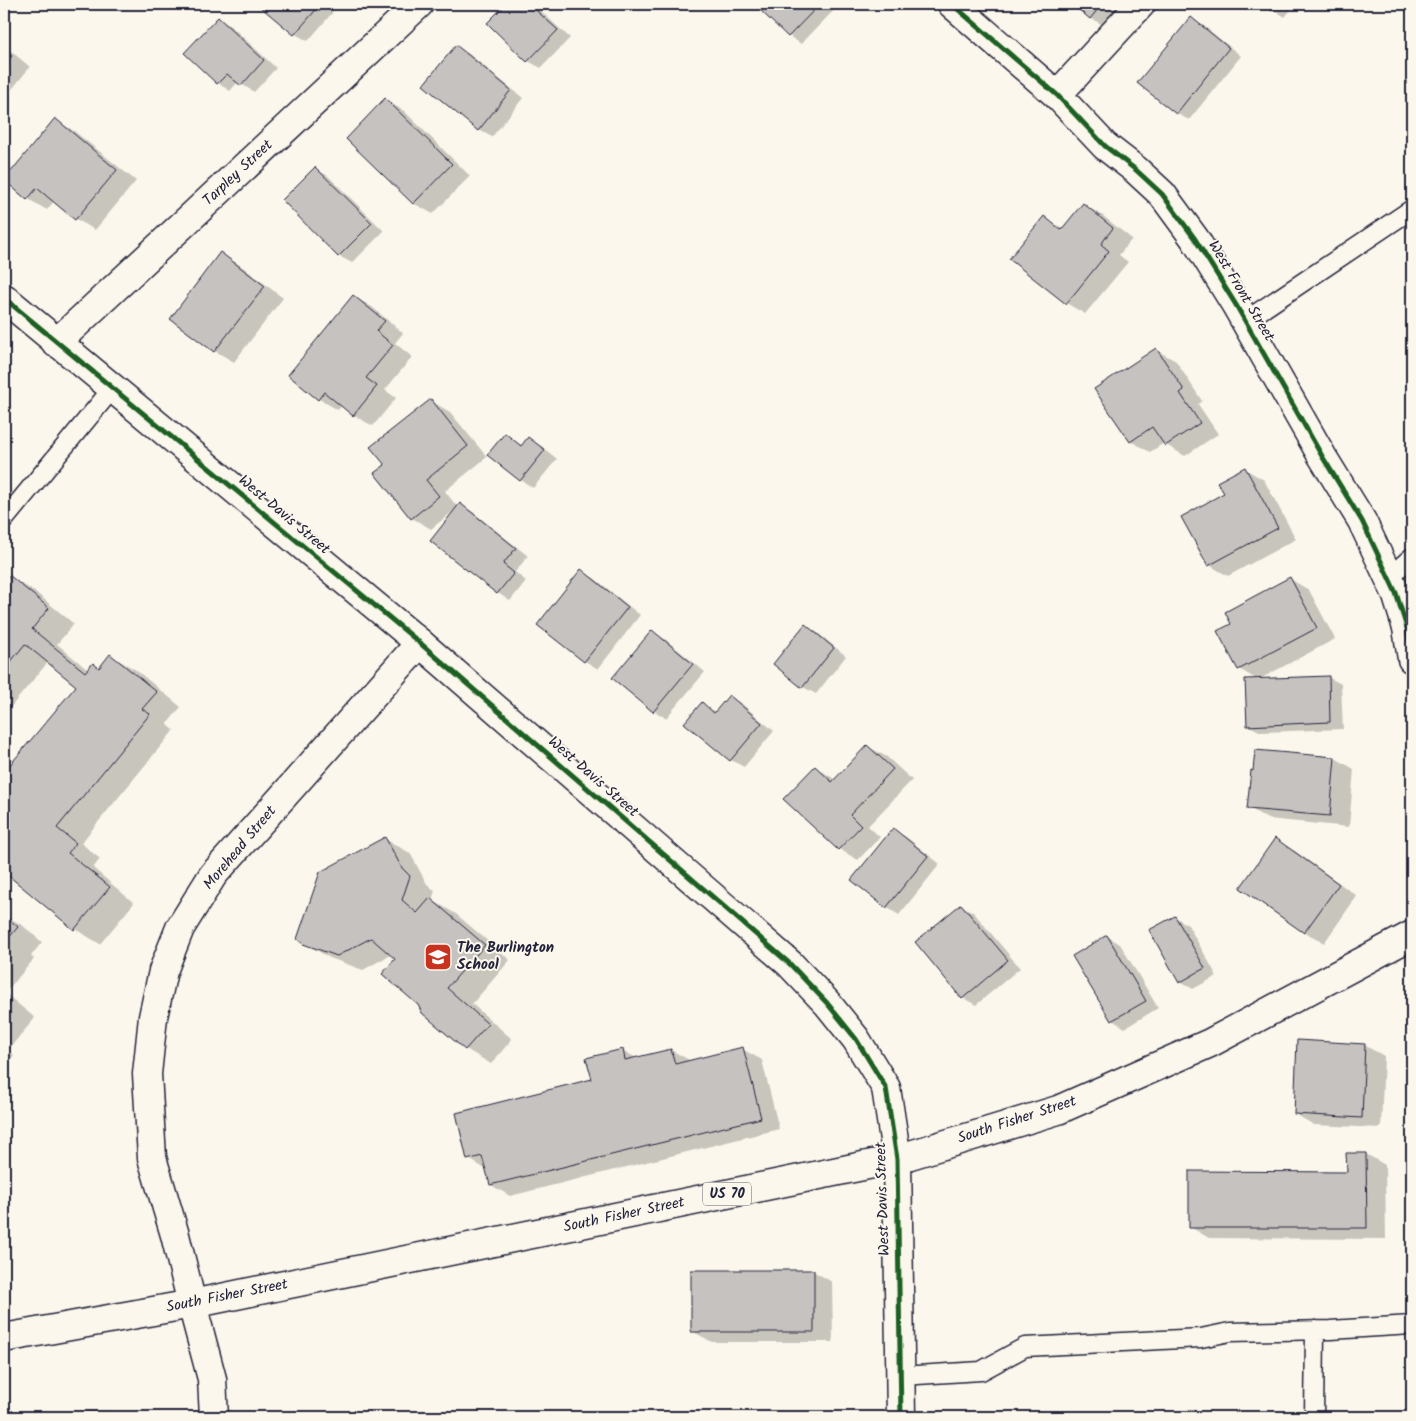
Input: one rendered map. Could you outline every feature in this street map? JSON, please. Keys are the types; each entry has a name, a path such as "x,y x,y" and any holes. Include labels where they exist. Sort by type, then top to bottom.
{"street":[{"name":"Tarpley Street","path":"56,343 419,4"},
{"name":"West Front Street","path":"952,4 1057,95 1105,146 1136,170 1162,194 1195,239 1362,521 1396,593 1407,628 1412,660"},
{"path":"1057,95 1141,4"},
{"name":"West Davis Street","path":"4,298 420,644 790,964 856,1038 886,1088 897,1159 901,1417"},
{"name":"Morehead Street","path":"214,1417 212,1379 175,1235 152,1158 147,1074 153,1017 163,970 180,928 213,875 420,644"},
{"name":"South Fisher Street","path":"4,1338 192,1304 897,1159 1067,1106 1210,1043 1412,935"}],"lane":[{"path":"1245,321 1412,209"},
{"path":"4,520 112,389"},
{"path":"1389,577 1412,557"},
{"path":"900,1376 981,1371 1025,1346 1201,1338 1230,1332 1412,1325"},
{"path":"1314,1417 1315,1330"}],"building":[{"path":"257,4 321,4 294,35"},
{"path":"506,4 529,4 558,30 527,62 487,23"},
{"path":"766,4 820,4 788,37 760,10"},
{"path":"1072,4 1102,4 1090,19"},
{"path":"1263,4 1278,4 1272,11"},
{"path":"218,17 264,60 241,86 227,74 217,84 184,53"},
{"path":"1191,17 1229,48 1176,114 1137,83"},
{"path":"456,45 511,90 478,131 423,85"},
{"path":"4,49 12,56 4,65"},
{"path":"385,98 452,164 413,204 346,139"},
{"path":"55,118 117,170 75,220 37,188 27,200 4,180"},
{"path":"315,167 372,223 338,257 282,200"},
{"path":"1083,203 1113,228 1101,244 1109,251 1066,304 1009,259 1044,216 1061,230"},
{"path":"220,252 265,286 214,352 170,319"},
{"path":"353,295 385,321 376,331 393,345 366,378 377,386 353,416 324,392 318,400 288,375"},
{"path":"1156,348 1184,390 1180,393 1200,423 1165,446 1152,427 1130,442 1094,389"},
{"path":"431,399 468,446 426,480 439,496 411,519 374,473 385,465 370,447"},
{"path":"505,433 521,446 528,437 545,450 520,481 487,455"},
{"path":"1245,467 1278,528 1208,566 1181,517 1224,493 1217,482"},
{"path":"460,503 516,548 503,564 514,573 497,594 430,541"},
{"path":"581,569 628,607 584,662 537,625"},
{"path":"9,575 49,608 32,629 85,672 93,663 99,668 110,654 157,692 142,709 150,714 57,828 76,843 68,853 110,887 74,930 4,872 4,772 76,686 25,644 4,670 4,581"},
{"path":"1290,577 1317,628 1238,670 1217,631 1231,624 1225,612"},
{"path":"805,624 834,648 802,688 773,664"},
{"path":"652,630 693,664 653,712 612,678"},
{"path":"1329,676 1330,722 1247,726 1245,679"},
{"path":"729,695 762,723 730,761 684,723 702,702 714,713"},
{"path":"867,745 893,769 850,815 861,826 838,850 783,799 815,766 832,782"},
{"path":"1255,750 1335,757 1330,816 1247,809"},
{"path":"893,828 928,856 886,908 851,880"},
{"path":"385,837 402,868 410,876 402,900 417,913 430,898 485,945 447,988 488,1024 465,1050 422,1013 418,1005 382,974 395,959 371,938 337,956 303,944 297,939 320,872"},
{"path":"1275,838 1339,884 1304,933 1240,888"},
{"path":"961,904 1008,960 962,999 915,942"},
{"path":"4,915 18,927 7,940 10,943 4,950"},
{"path":"1175,916 1205,968 1179,983 1149,930"},
{"path":"1107,935 1146,1001 1111,1021 1072,956"},
{"path":"4,997 11,1003 4,1011"},
{"path":"1297,1040 1365,1044 1362,1118 1294,1114"},
{"path":"743,1047 761,1118 490,1185 482,1156 467,1160 456,1113 592,1079 586,1058 623,1049 625,1060 671,1049 675,1064"},
{"path":"1346,1153 1366,1153 1367,1228 1189,1228 1189,1171 1347,1172"},
{"path":"691,1270 814,1270 814,1332 691,1332"},
{"path":"107,1412 113,1417 4,1417 4,1413"}],"cycle path":[{"path":"952,4 1057,95 1105,146 1136,170 1162,194 1195,239 1236,305 1322,456 1362,521 1396,593 1407,628 1412,659"},
{"path":"4,298 420,643 790,964 827,1003 856,1039 886,1088 897,1159 901,1417"}],"place":[{"name":"The Burlington School","path":"438,957"}]}
